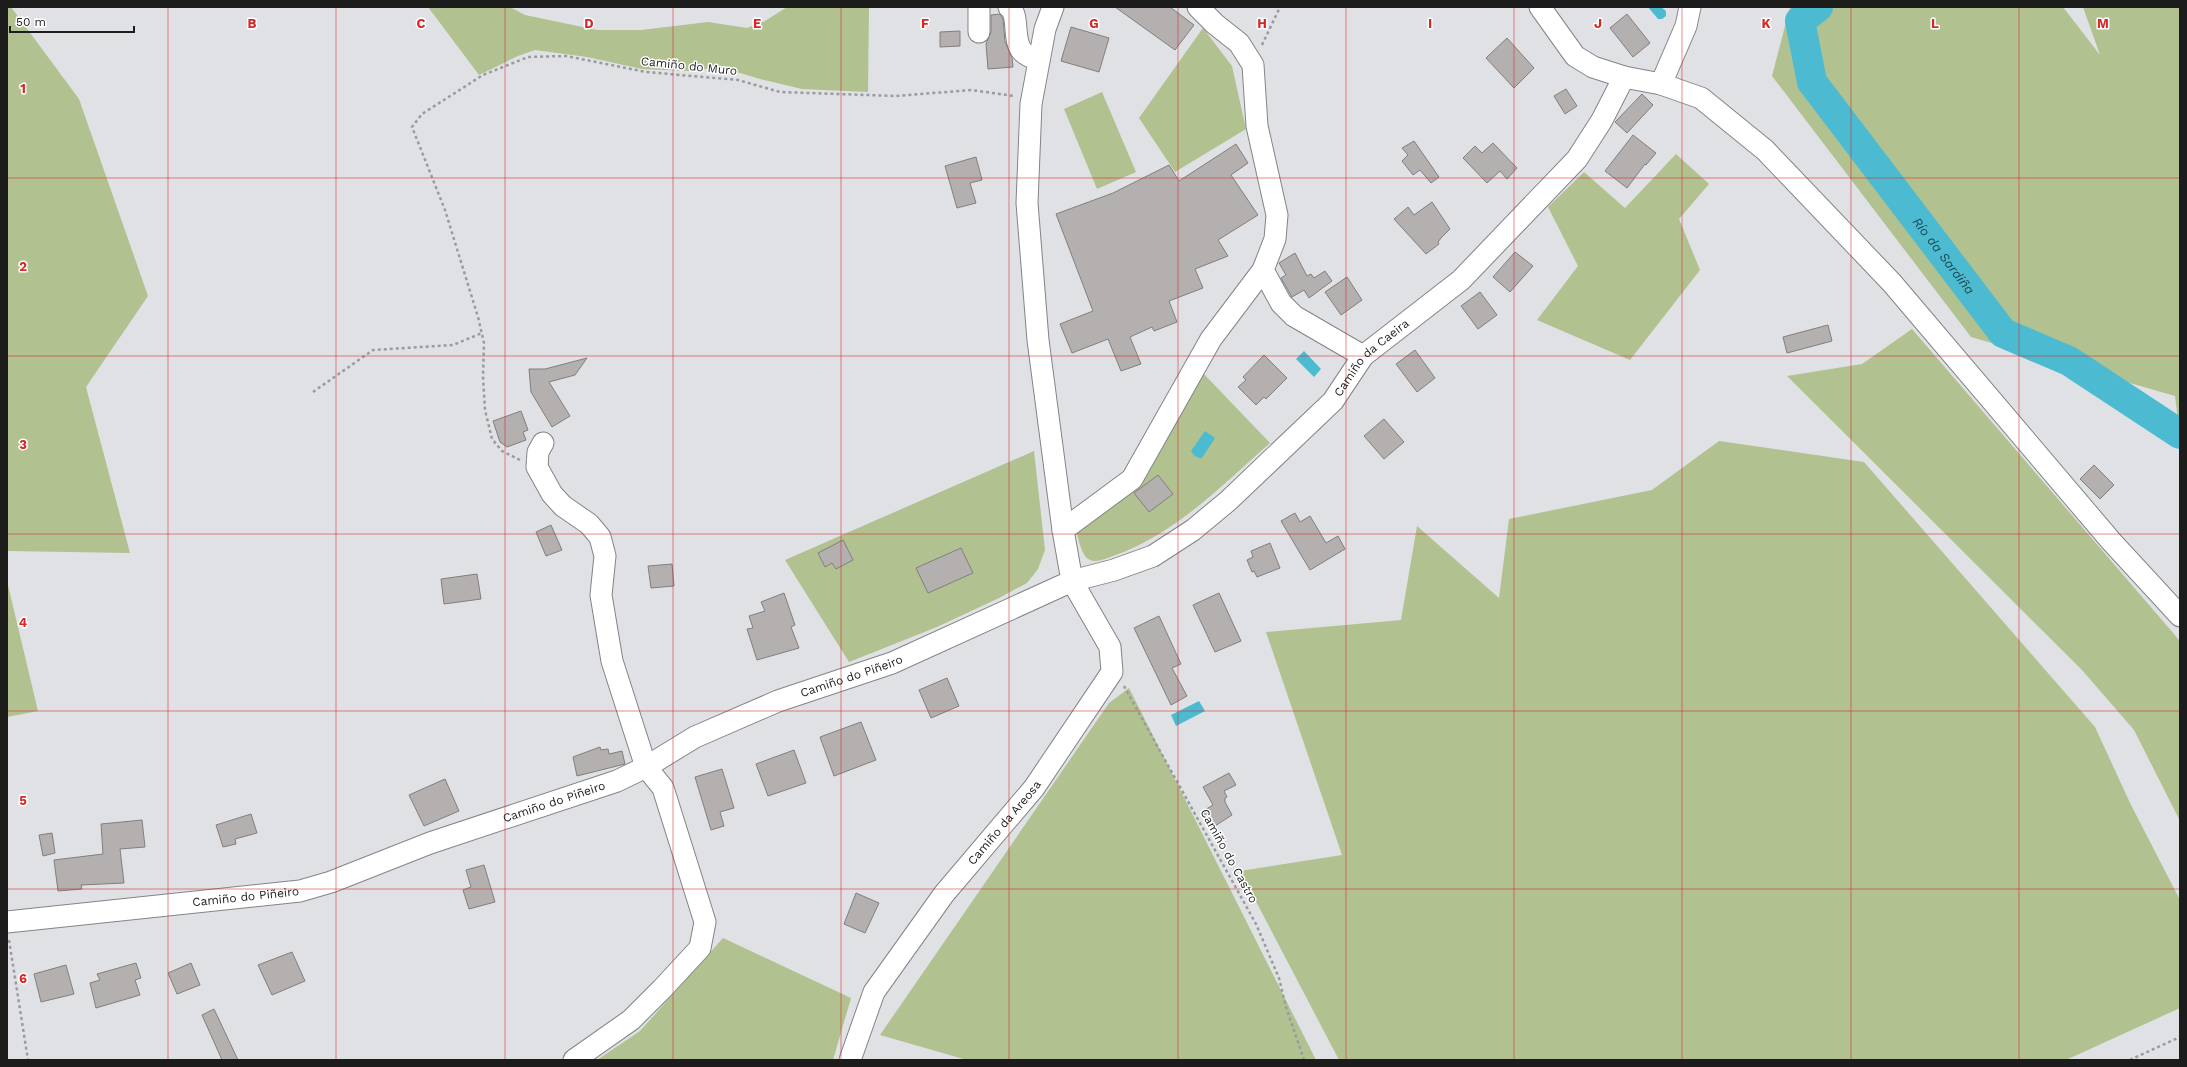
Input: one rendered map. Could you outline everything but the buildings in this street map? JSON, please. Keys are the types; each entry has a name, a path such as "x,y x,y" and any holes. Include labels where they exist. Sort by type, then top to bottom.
{"street":[{"path":"979,7 979,32"},
{"path":"1009,7 1014,14 1016,40 1023,52 1039,60"},
{"path":"1053,7 1045,29 1032,98 1027,203 1038,340 1063,530 1072,581 1110,647 1112,672"},
{"path":"1063,530 1132,479 1211,339 1263,270 1275,239 1277,215 1257,126 1253,65 1239,43 1215,24 1198,7"},
{"path":"1540,7 1575,56 1593,67 1624,77 1661,84 1701,98 1765,150 1892,284 2111,541 2180,616"},
{"path":"1661,84 1686,26 1690,7"},
{"name":"Camiño da Caeira","path":"1072,581 1114,570 1154,556 1193,530 1228,501 1332,401 1363,356 1461,280 1577,159 1602,120 1624,77"},
{"path":"1263,270 1281,303 1294,316 1363,356"},
{"path":"543,443 538,452 537,467 552,494 563,506 589,524 600,537 605,556 601,595 612,661 646,767 663,788 705,922 700,948 631,1020 574,1060"},
{"name":"Camiño do Piñeiro","path":"8,928 300,891 331,882 430,843 618,781 646,767 695,737 778,701 892,663 1072,581"},
{"name":"Camiño da Areosa","path":"850,1060 874,992 944,894 1034,788 1112,672"}],"path":[{"path":"1253,65 1280,7"},
{"name":"Camiño do Muro","path":"482,333 445,210 412,127 422,114 483,75 528,57 566,56 646,72 738,80 780,92 896,96 971,90 1032,98"},
{"path":"313,392 373,350 453,345 482,333 484,342 483,377 485,410 492,439 502,451 537,467"},
{"name":"Camiño do Castro","path":"1112,672 1124,686 1256,924 1280,978 1286,1007 1304,1060"},
{"path":"8,928 28,1060"},
{"path":"2130,1060 2180,1036"}],"green space":[{"path":"7,7 11,7 79,99 148,296 86,387 130,553 7,551"},
{"path":"428,7 510,7 525,15 597,30 641,30 708,22 747,28 765,21 787,7 869,7 868,92 802,89 760,79 720,67 691,71 642,69 587,57 535,50 518,56 479,75"},
{"path":"1790,7 2063,7 2100,55 2083,7 2180,7 2180,437 2175,396 1971,337 1772,76"},
{"path":"1203,28 1232,66 1246,129 1175,172 1139,118"},
{"path":"1102,92 1136,172 1097,189 1064,109"},
{"path":"1676,154 1709,184 1679,219 1700,270 1630,360 1537,320 1578,266 1548,207 1584,172 1625,208"},
{"path":"1912,329 2180,641 2180,821 2134,730 2082,670 1787,376 1862,364"},
{"path":"1202,372 1270,443 1197,507 1157,535 1136,547 1105,559 1099,561 1090,560 1082,551 1076,531 1136,482"},
{"path":"1719,441 1864,462 2095,727 2131,805 2180,900 2180,1008 2066,1060 1339,1060 1240,871 1342,855 1266,632 1401,620 1417,526 1499,598 1509,519 1652,490"},
{"path":"1034,451 1045,550 1038,569 1027,583 937,627 849,662 785,560"},
{"path":"7,581 38,711 7,717"},
{"path":"1129,688 1316,1060 967,1060 880,1035 1109,703"},
{"path":"723,938 851,998 833,1060 597,1060 640,1031"}],"water":[{"path":"1648,7 1661,7 1666,11 1666,16 1662,19 1658,19"},
{"path":"1304,351 1321,369 1314,377 1296,359"},
{"path":"1205,431 1215,438 1202,458 1199,458 1191,451"},
{"path":"1199,701 1205,711 1176,726 1171,715"}],"waterway":[{"name":"Río da Sardiña","path":"1818,7 1800,21 1812,82 2003,333 2069,361 2180,434"}]}
